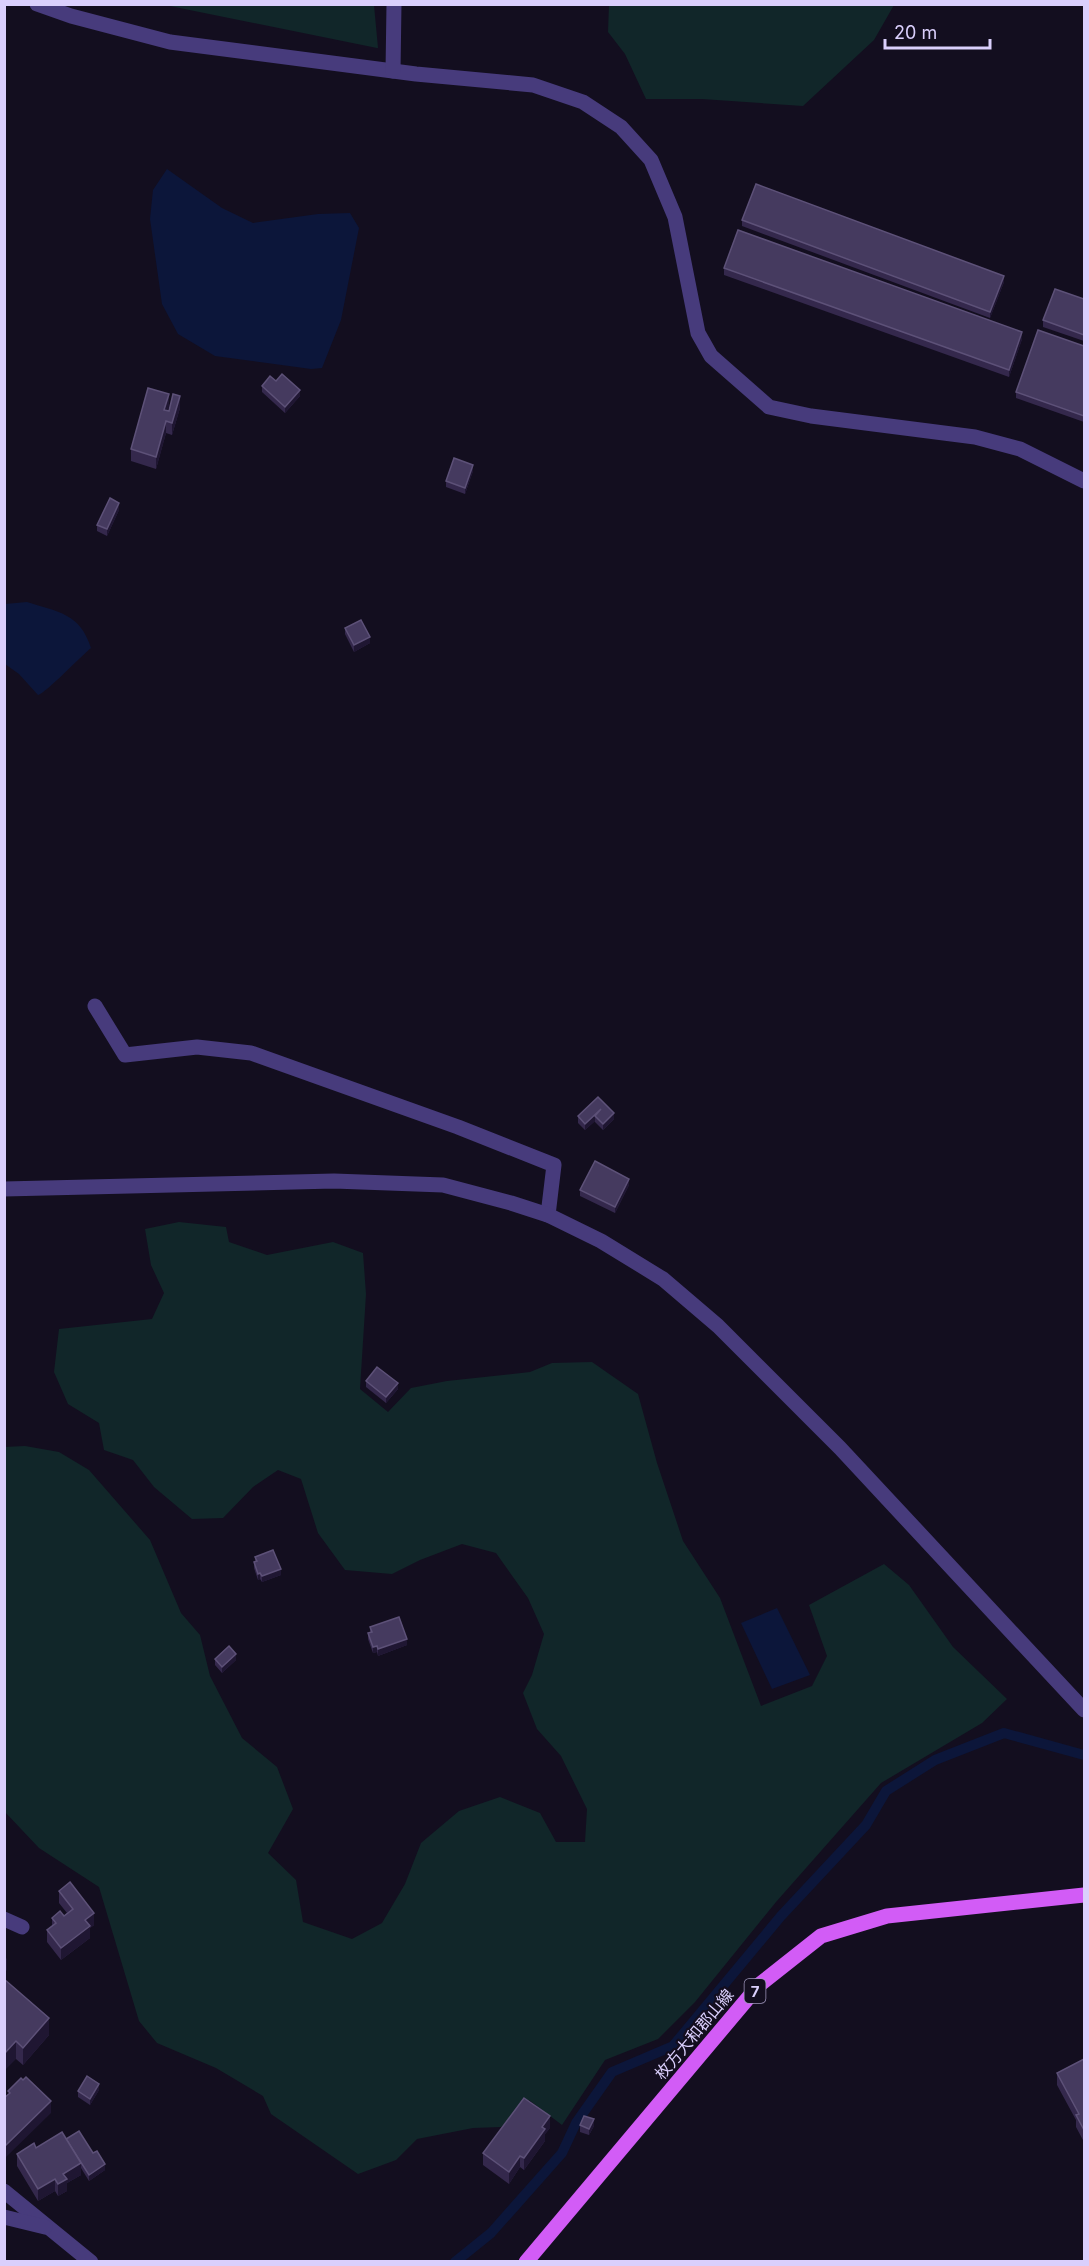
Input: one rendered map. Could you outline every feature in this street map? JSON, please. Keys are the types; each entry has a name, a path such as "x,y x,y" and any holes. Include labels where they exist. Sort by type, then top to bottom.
{"main road":[{"name":"枚方大和郡山線","path":"526,2262 759,1985 821,1936 887,1916 1084,1896"}],"street":[{"path":"37,4 71,16 170,42 393,71 533,85 583,102 621,127 651,160 675,217 698,333 711,356 769,407 811,416 975,437 1020,449 1084,481"},
{"path":"393,71 394,4"},
{"path":"95,1006 125,1055 197,1047 250,1053 458,1127 554,1165 549,1215"},
{"path":"4,1189 334,1181 443,1185 549,1215 601,1241 663,1279 718,1326 840,1448 1084,1710"},
{"path":"4,1919 22,1927"},
{"path":"4,2191 91,2262"},
{"path":"4,2217 51,2228"}],"green space":[{"path":"609,4 894,5 874,40 803,106 702,99 646,99 625,54 608,32"},
{"path":"165,5 374,5 378,48 377,48"},
{"path":"179,1222 226,1227 229,1242 267,1255 333,1242 363,1253 366,1294 360,1389 388,1412 411,1388 447,1381 530,1372 552,1363 592,1362 638,1394 657,1463 683,1541 720,1598 761,1706 812,1686 827,1656 809,1605 884,1564 909,1585 953,1647 1007,1699 982,1723 881,1783 776,1902 695,2002 658,2039 605,2060 562,2125 529,2100 501,2127 473,2128 417,2139 396,2160 358,2174 271,2114 263,2096 216,2068 157,2043 139,2021 99,1887 39,1848 5,1812 4,1447 25,1446 59,1452 89,1470 150,1540 181,1613 200,1635 210,1676 242,1738 277,1767 293,1809 268,1853 296,1880 303,1922 352,1939 382,1923 405,1884 421,1843 459,1811 500,1797 540,1813 556,1842 585,1842 587,1809 561,1756 537,1729 523,1693 532,1675 544,1634 528,1598 496,1553 462,1544 420,1560 392,1574 345,1570 318,1533 301,1479 278,1470 253,1487 223,1518 192,1519 154,1487 133,1460 104,1450 99,1423 68,1404 54,1372 59,1329 152,1319 164,1293 151,1265 145,1229"}],"water":[{"path":"167,169 222,208 253,223 318,214 350,213 359,228 341,320 322,368 311,369 215,356 178,334 162,304 150,219 153,190"},
{"path":"27,602 58,612 74,621 81,627 91,648 38,695 19,674 5,664 5,604"},
{"path":"777,1608 810,1675 772,1689 741,1623"}],"building":[{"path":"756,184 1004,276 990,312 742,220"},
{"path":"738,230 1022,332 1009,370 724,268"},
{"path":"1055,289 1084,299 1084,335 1043,320"},
{"path":"1038,330 1084,346 1084,416 1016,392"},
{"path":"282,374 300,390 285,407 262,386 270,376 276,381"},
{"path":"148,388 169,394 164,410 169,411 173,394 180,396 172,423 166,421 156,457 131,449"},
{"path":"454,458 473,465 465,488 446,481"},
{"path":"110,498 119,503 107,529 97,525"},
{"path":"361,620 370,637 354,645 345,628"},
{"path":"598,1097 614,1113 603,1124 595,1116 601,1109 585,1124 578,1116"},
{"path":"595,1161 629,1179 615,1207 580,1190"},
{"path":"377,1367 398,1383 386,1397 366,1381"},
{"path":"273,1550 281,1569 262,1576 258,1574 254,1562 257,1561 255,1557"},
{"path":"399,1617 407,1639 378,1649 377,1646 373,1647 368,1633 372,1632 370,1627"},
{"path":"229,1646 236,1654 222,1667 215,1659"},
{"path":"70,1882 94,1913 85,1920 90,1926 61,1948 47,1930 56,1923 52,1918 60,1911 64,1916 73,1909 59,1891"},
{"path":"4,1979 49,2018 23,2048 16,2041 4,2054"},
{"path":"1084,2059 1084,2130 1076,2115 1079,2114 1057,2073"},
{"path":"87,2076 99,2084 90,2099 78,2091"},
{"path":"26,2077 51,2101 4,2147 4,2098 21,2078 23,2080"},
{"path":"524,2098 550,2116 542,2127 545,2129 524,2158 520,2156 509,2172 483,2153"},
{"path":"584,2116 594,2119 589,2129 580,2125"},
{"path":"79,2131 93,2153 97,2151 105,2164 89,2175 66,2139"},
{"path":"62,2132 81,2163 63,2174 67,2179 58,2184 55,2179 38,2189 17,2154 34,2143 36,2148"}],"waterway":[{"path":"455,2262 491,2233 562,2153 576,2123 612,2072 673,2046 781,1916 866,1825 886,1791 935,1760 1004,1733 1084,1755"}]}
